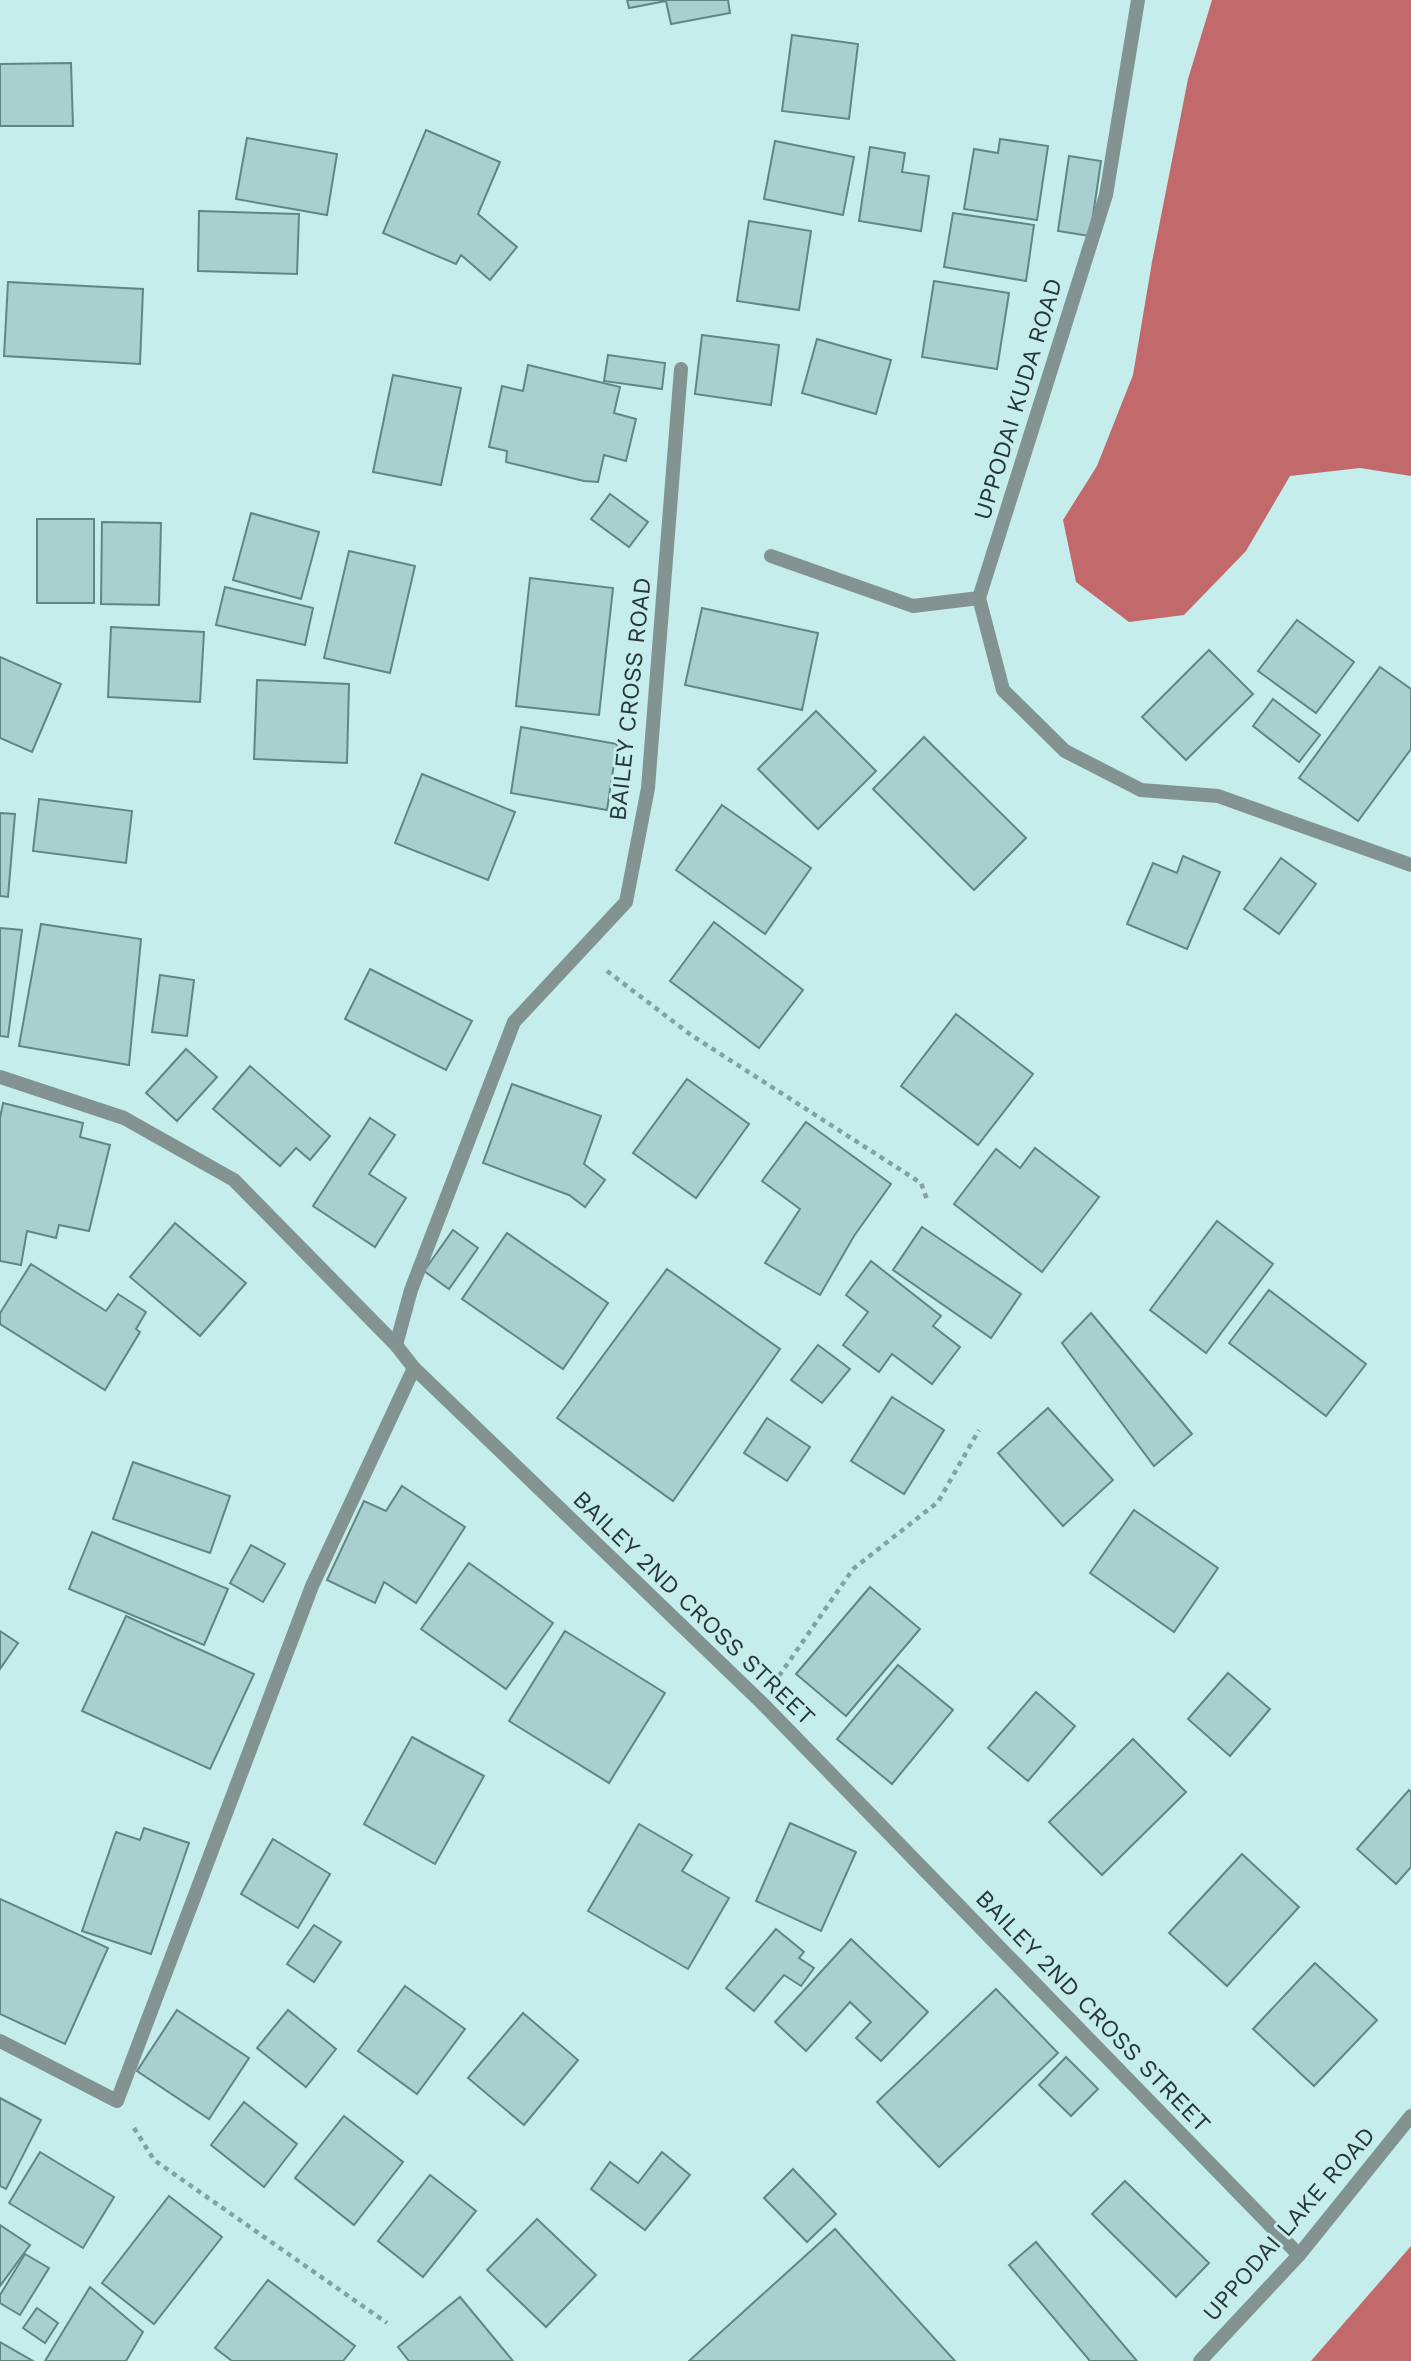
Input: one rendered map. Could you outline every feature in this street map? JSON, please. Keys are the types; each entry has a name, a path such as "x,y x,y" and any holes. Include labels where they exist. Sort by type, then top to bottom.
{"street":[{"name":"UPPODAI KUDA ROAD","path":"979,598 1106,195 1138,0"},
{"name":"BAILEY CROSS ROAD","path":"396,1345 411,1290 514,1022 626,902 648,788 681,369"},
{"path":"771,556 913,606 979,598 1003,690 1065,751 1141,790 1218,796 1411,866"},
{"name":"BAILEY 2ND CROSS STREET","path":"0,1077 124,1118 234,1180 396,1345 414,1368 761,1702 1299,2255"},
{"path":"0,2041 117,2101 312,1586 414,1368"},
{"name":"UPPODAI LAKE ROAD","path":"1200,2361 1299,2255 1411,2116"}],"path":[{"path":"581,951 691,1035 921,1183 928,1202"},
{"path":"761,1702 853,1569 939,1502 979,1430"},
{"path":"117,2101 154,2160 387,2323"}],"shaded area":[{"path":"1212,0 1411,0 1411,476 1360,468 1290,476 1246,551 1184,615 1129,622 1076,582 1063,520 1097,466 1133,375 1188,79"},
{"path":"1411,2246 1411,2361 1311,2361"}],"building":[{"path":"627,0 728,0 730,13 671,24 666,1 629,8"},
{"path":"792,35 858,44 849,119 782,111"},
{"path":"71,63 73,126 0,126 0,64"},
{"path":"426,130 500,162 478,214 517,247 490,280 461,255 456,264 383,233"},
{"path":"247,138 337,154 327,215 236,199"},
{"path":"1000,139 1048,146 1037,220 964,209 974,149 998,153"},
{"path":"775,141 854,157 843,215 764,199"},
{"path":"870,147 905,153 902,172 929,176 921,231 859,221"},
{"path":"1069,156 1101,161 1090,236 1058,231"},
{"path":"199,211 299,214 297,274 198,271"},
{"path":"953,213 1034,225 1026,281 944,267"},
{"path":"749,221 811,231 799,310 737,301"},
{"path":"934,281 1009,293 997,369 922,357"},
{"path":"8,282 143,289 140,364 4,356"},
{"path":"702,335 779,345 771,405 695,394"},
{"path":"817,339 891,360 876,414 802,393"},
{"path":"608,355 665,363 662,389 604,381"},
{"path":"528,365 620,387 614,413 636,419 626,461 604,455 598,482 584,481 506,462 507,451 489,447 502,386 523,391"},
{"path":"393,375 461,388 441,485 373,472"},
{"path":"610,494 648,522 629,547 591,519"},
{"path":"251,513 319,532 301,599 233,580"},
{"path":"37,519 94,519 94,603 37,603"},
{"path":"102,522 161,523 159,605 101,604"},
{"path":"349,551 415,566 390,673 324,658"},
{"path":"530,578 613,588 599,715 516,706"},
{"path":"225,587 313,608 305,645 216,625"},
{"path":"702,608 818,633 802,710 685,685"},
{"path":"1297,620 1354,662 1316,713 1258,671"},
{"path":"111,627 204,632 200,702 108,697"},
{"path":"1209,650 1253,694 1186,760 1142,717"},
{"path":"0,657 61,684 32,752 0,738"},
{"path":"1380,667 1411,689 1411,749 1358,821 1299,778"},
{"path":"257,680 349,684 347,763 254,759"},
{"path":"1273,699 1320,735 1299,762 1253,726"},
{"path":"816,711 876,771 818,829 758,769"},
{"path":"521,727 617,744 607,810 511,793"},
{"path":"924,737 1026,838 974,890 873,789"},
{"path":"422,774 515,812 488,880 395,843"},
{"path":"39,799 132,811 126,863 33,851"},
{"path":"722,805 811,868 765,934 676,870"},
{"path":"0,813 15,814 8,897 0,896"},
{"path":"1183,856 1220,872 1187,949 1127,924 1153,863 1177,873"},
{"path":"1281,858 1316,884 1279,934 1244,909"},
{"path":"714,922 803,990 759,1048 670,981"},
{"path":"41,924 141,939 129,1065 19,1046"},
{"path":"0,928 22,930 8,1037 0,1036"},
{"path":"370,969 472,1021 446,1070 345,1019"},
{"path":"160,975 194,980 187,1036 152,1032"},
{"path":"956,1014 1033,1074 978,1145 901,1086"},
{"path":"186,1049 217,1077 177,1121 146,1093"},
{"path":"250,1066 330,1136 310,1160 296,1148 280,1166 213,1109"},
{"path":"687,1079 749,1124 696,1198 633,1153"},
{"path":"512,1084 601,1116 584,1164 605,1180 585,1207 569,1195 483,1163"},
{"path":"3,1103 83,1123 80,1137 110,1145 89,1231 59,1225 56,1238 27,1231 21,1265 0,1261 0,1118"},
{"path":"370,1118 395,1135 369,1174 406,1198 375,1247 313,1206"},
{"path":"806,1122 891,1184 854,1236 820,1295 765,1263 800,1209 762,1181"},
{"path":"1035,1148 1099,1197 1042,1272 954,1204 996,1149 1020,1168"},
{"path":"1217,1221 1273,1264 1206,1353 1150,1310"},
{"path":"175,1223 246,1283 200,1336 130,1277"},
{"path":"922,1227 1021,1294 991,1338 893,1270"},
{"path":"453,1230 478,1248 449,1289 424,1271"},
{"path":"507,1233 608,1303 563,1369 462,1299"},
{"path":"871,1261 941,1316 933,1326 960,1347 932,1384 892,1354 879,1372 843,1345 868,1312 846,1295"},
{"path":"31,1264 106,1311 118,1294 146,1312 136,1329 140,1332 105,1390 0,1324 0,1313"},
{"path":"667,1269 780,1349 673,1501 557,1418"},
{"path":"1269,1290 1366,1364 1326,1416 1229,1343"},
{"path":"1091,1313 1192,1434 1154,1466 1062,1343"},
{"path":"818,1345 850,1369 822,1403 791,1380"},
{"path":"892,1397 944,1430 904,1494 851,1461"},
{"path":"1048,1408 1113,1480 1063,1526 998,1453"},
{"path":"767,1418 810,1447 787,1481 744,1453"},
{"path":"133,1462 230,1496 210,1553 113,1519"},
{"path":"402,1486 465,1527 416,1603 384,1582 375,1603 327,1580 364,1501 386,1511"},
{"path":"1134,1510 1218,1568 1174,1632 1090,1573"},
{"path":"92,1532 228,1589 204,1645 69,1589"},
{"path":"251,1545 285,1564 263,1602 230,1583"},
{"path":"469,1563 553,1623 506,1689 421,1629"},
{"path":"870,1587 920,1629 846,1716 796,1674"},
{"path":"126,1616 254,1674 210,1769 82,1711"},
{"path":"0,1631 18,1643 0,1669"},
{"path":"565,1631 665,1693 609,1783 509,1721"},
{"path":"898,1665 953,1710 892,1784 837,1739"},
{"path":"1228,1673 1270,1709 1230,1756 1188,1719"},
{"path":"1036,1692 1075,1726 1028,1781 988,1748"},
{"path":"412,1737 484,1776 435,1864 364,1824"},
{"path":"1133,1739 1186,1792 1102,1875 1049,1822"},
{"path":"1409,1790 1411,1867 1396,1884 1357,1849"},
{"path":"790,1823 856,1852 821,1931 756,1901"},
{"path":"639,1824 692,1855 682,1871 729,1898 688,1969 588,1911"},
{"path":"144,1828 189,1843 151,1954 82,1931 116,1832 140,1840"},
{"path":"273,1839 330,1874 298,1928 241,1894"},
{"path":"1242,1854 1299,1907 1227,1986 1169,1933"},
{"path":"0,1899 108,1948 65,2044 0,2014"},
{"path":"314,1925 341,1942 314,1982 287,1964"},
{"path":"776,1929 804,1952 799,1958 814,1968 801,1986 784,1975 754,2011 726,1988"},
{"path":"851,1939 928,2012 881,2061 856,2038 871,2022 850,2002 806,2051 775,2022"},
{"path":"1315,1963 1377,2020 1314,2086 1253,2029"},
{"path":"405,1986 465,2029 417,2094 358,2051"},
{"path":"996,1989 1058,2053 939,2167 877,2102"},
{"path":"177,2010 249,2058 209,2119 137,2071"},
{"path":"288,2010 336,2049 306,2087 257,2048"},
{"path":"523,2013 578,2060 524,2125 468,2078"},
{"path":"1066,2057 1098,2089 1071,2116 1039,2085"},
{"path":"0,2098 41,2120 6,2189 0,2186"},
{"path":"244,2102 297,2144 264,2187 211,2145"},
{"path":"344,2116 403,2162 354,2225 295,2178"},
{"path":"40,2152 114,2197 83,2248 9,2203"},
{"path":"662,2152 690,2175 645,2230 591,2189 610,2162 638,2183"},
{"path":"793,2169 836,2214 807,2242 764,2198"},
{"path":"430,2175 476,2211 423,2277 378,2241"},
{"path":"1125,2181 1209,2263 1176,2297 1092,2214"},
{"path":"169,2196 222,2237 154,2324 102,2283"},
{"path":"537,2219 596,2275 546,2327 487,2270"},
{"path":"0,2225 30,2245 0,2286"},
{"path":"835,2229 955,2361 689,2361"},
{"path":"1036,2242 1137,2361 1090,2361 1009,2265"},
{"path":"25,2254 49,2268 20,2315 0,2303 0,2295"},
{"path":"268,2280 355,2346 343,2361 232,2361 215,2348"},
{"path":"90,2287 143,2332 126,2361 45,2361"},
{"path":"460,2297 513,2361 409,2361 398,2347"},
{"path":"37,2308 58,2323 45,2343 23,2328"},
{"path":"0,2342 33,2361 0,2361"}]}
